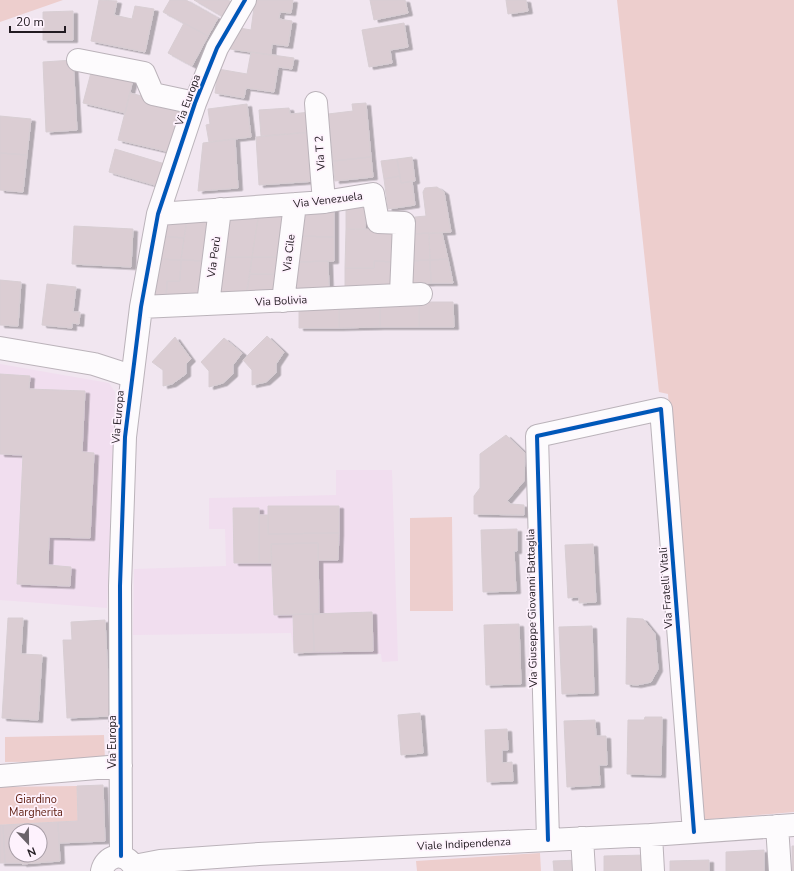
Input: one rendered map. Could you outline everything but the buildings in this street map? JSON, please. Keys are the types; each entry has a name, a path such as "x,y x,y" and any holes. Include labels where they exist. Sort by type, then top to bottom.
{"street":[{"name":"Via Europa","path":"130,865 121,766 120,586 125,437 140,307 158,214 195,103 217,48 245,0"},
{"path":"78,60 144,73 153,94 195,103"},
{"name":"Via T 2","path":"316,103 324,202"},
{"name":"Via Venezuela","path":"158,214 324,202 373,194 378,222 404,223 411,294"},
{"name":"Via Cile","path":"284,301 295,204"},
{"name":"Via Perù","path":"208,304 220,209"},
{"name":"Via Bolivia","path":"140,307 411,294"},
{"path":"0,348 94,364 131,376"},
{"name":"Via Fratelli Vitali","path":"597,422 661,409 694,832"},
{"name":"Via Giuseppe Giovanni Battaglia","path":"548,840 537,436 597,422"},
{"path":"0,776 121,766"},
{"path":"780,871 785,826"},
{"name":"Viale Indipendenza","path":"102,871 106,862 110,858 130,865 160,861 259,854 548,840 785,826"},
{"path":"652,834 653,871"},
{"path":"582,838 584,871"}],"shaded area":[{"path":"0,364 109,383 115,392 107,608 0,600"},
{"path":"336,470 392,470 398,661 382,662 381,654 294,653 291,633 133,635 134,569 226,566 225,529 209,529 209,498 336,495"}],"green space":[{"path":"0,0 63,0 0,22"},
{"path":"617,0 794,0 794,812 700,820 668,394 659,392"},
{"path":"452,517 453,611 410,611 410,518"},
{"path":"104,735 105,761 5,762 5,737"},
{"name":"Giardino Margherita","path":"77,786 78,821 8,823 8,825 0,825 0,787"},
{"path":"540,853 541,871 417,871 416,861"}],"cycle path":[{"path":"121,856 120,586 125,437 141,307 158,214 195,103 217,48 245,0"},
{"path":"548,840 537,436 661,409 694,832"}]}
